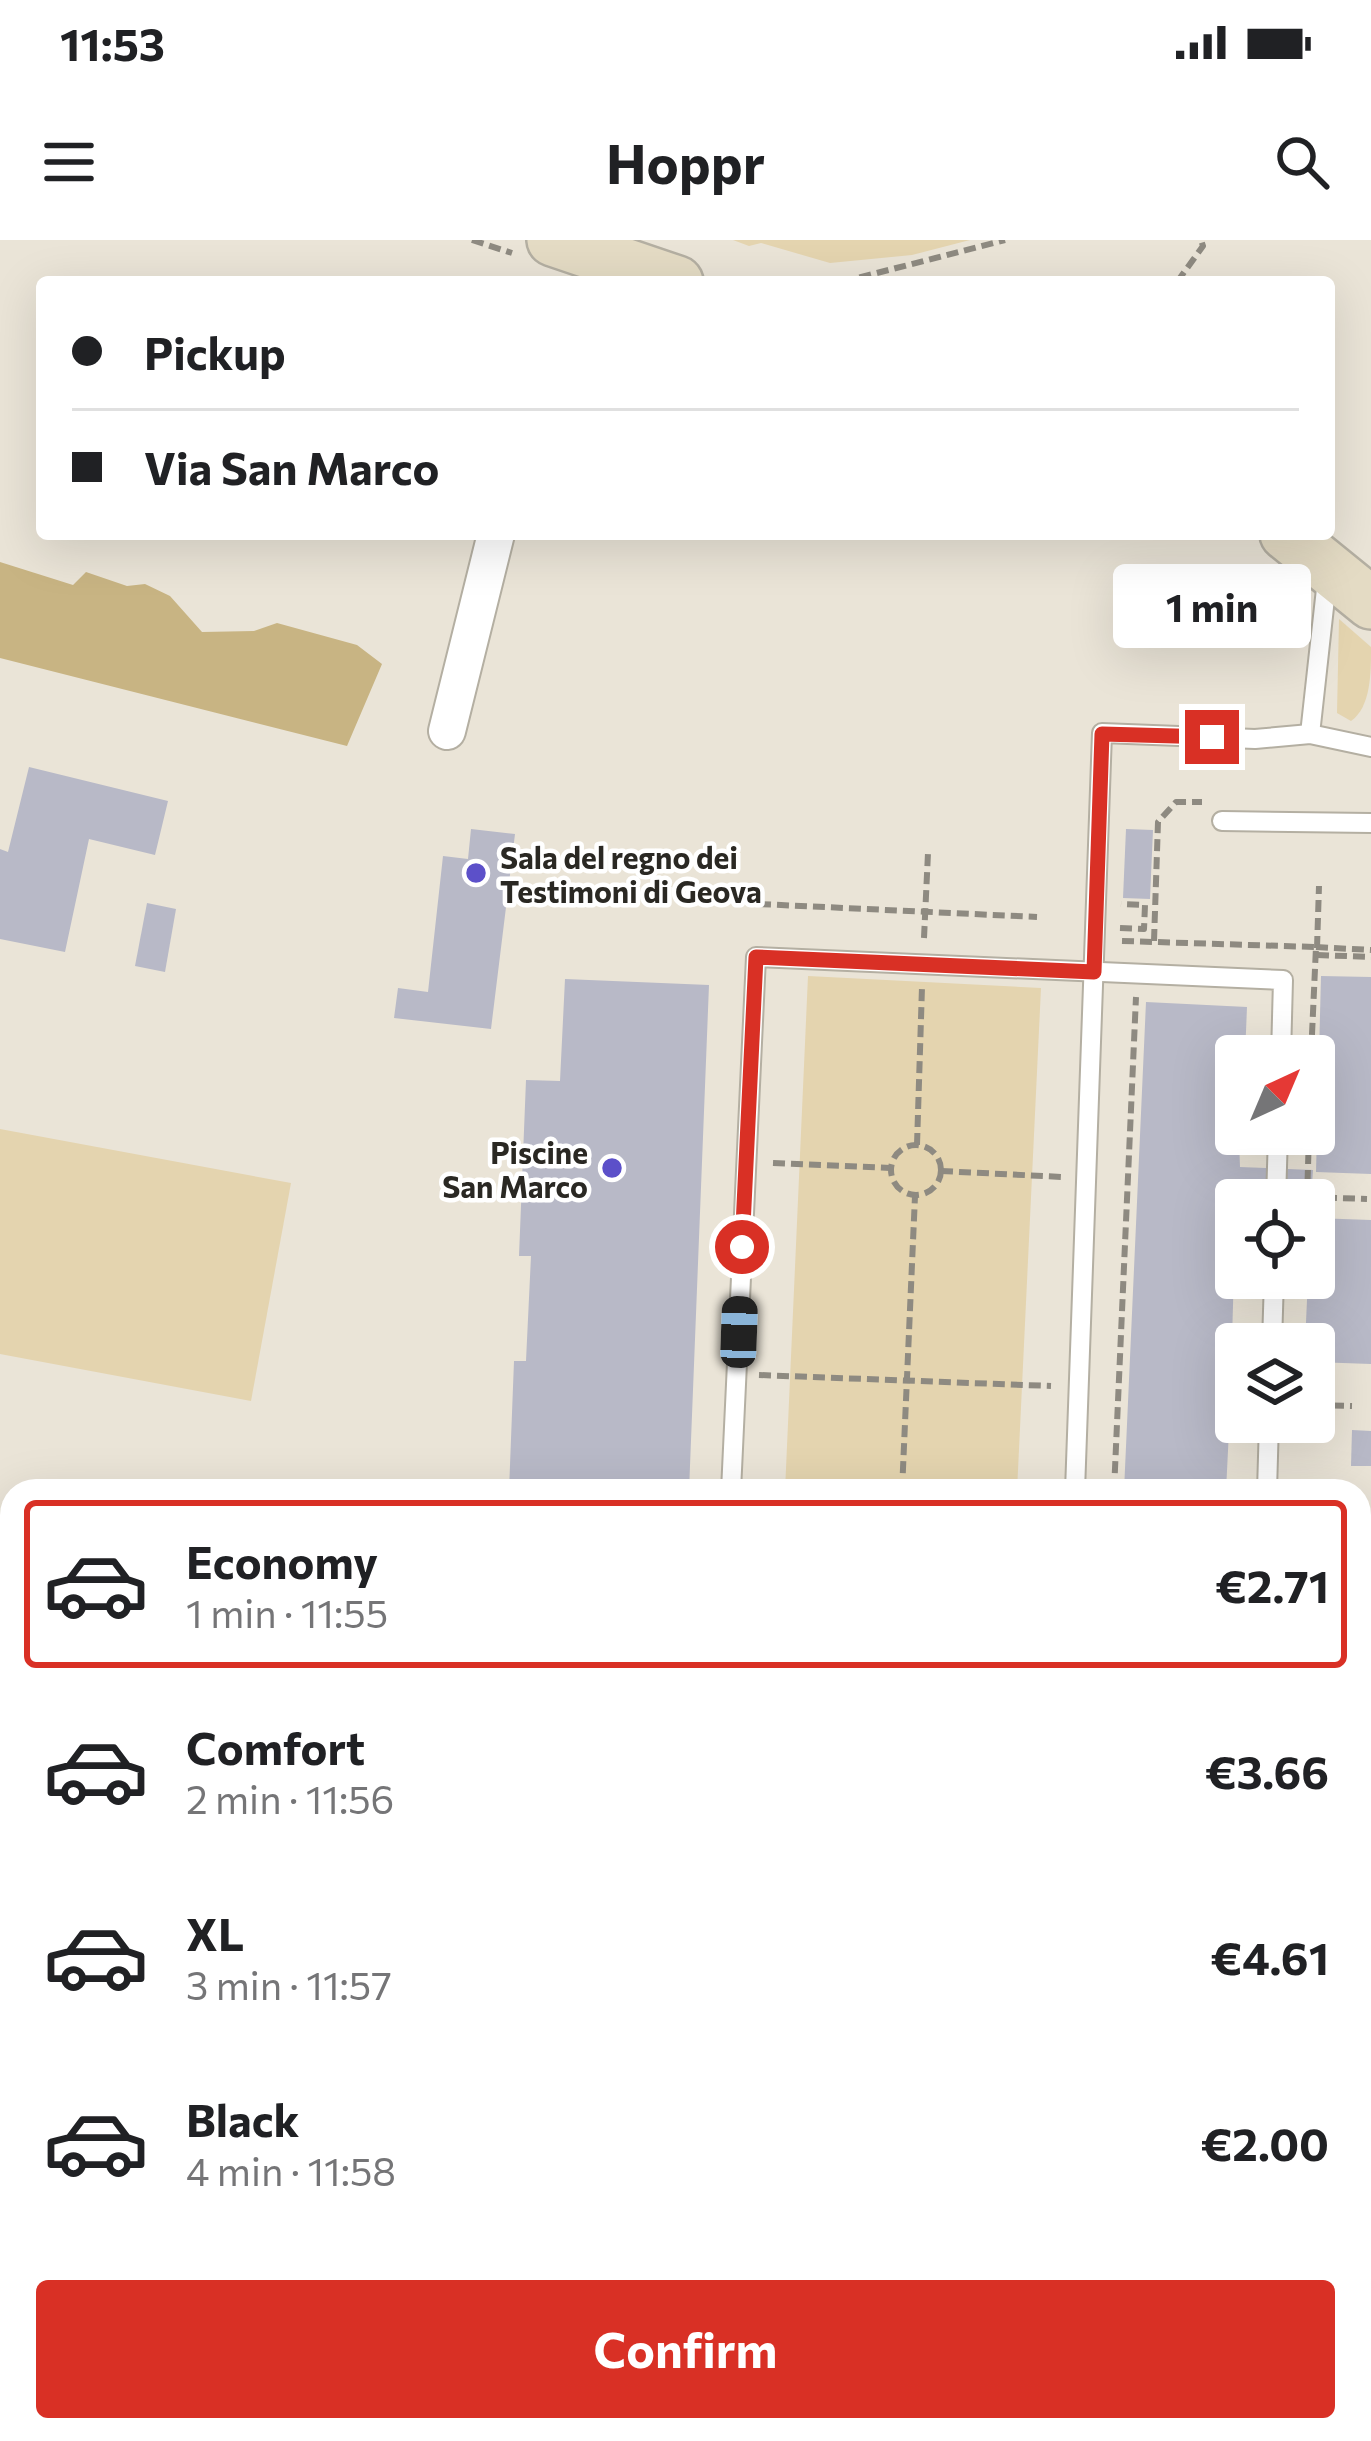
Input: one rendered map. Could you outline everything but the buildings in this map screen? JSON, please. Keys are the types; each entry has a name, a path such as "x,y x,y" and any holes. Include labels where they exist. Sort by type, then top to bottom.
{"main road":[{"path":"566,257 650,276"},
{"path":"1306,549 1371,603"}],"street":[{"path":"447,730 494,540"}],"lane":[{"path":"1306,549 1328,592 1310,734"},
{"path":"1076,1479 1102,734 1255,739 1310,734 1370,743"},
{"path":"1223,812 1371,823"},
{"path":"732,1479 756,957 1283,980 1282,1035"},
{"path":"1267,1479 1268,1443"}],"path":[{"path":"865,276 1004,240"},
{"path":"1181,276 1203,246 1201,240"},
{"path":"1154,945 1158,822 1177,802 1223,812"},
{"path":"917,1145 928,853"},
{"path":"1313,1035 1319,886"},
{"path":"1119,896 1117,940 1317,951"},
{"path":"759,904 1037,916"},
{"path":"1118,928 1130,928 1144,928 1144,905 1121,904 1120,924 1119,944 1371,953"},
{"path":"1116,1479 1138,992"},
{"path":"917,1145 934,1152 941,1171 938,1184 915,1196 897,1189 890,1168 902,1149 917,1145"},
{"path":"746,1162 890,1168"},
{"path":"941,1171 1066,1177"},
{"path":"902,1479 915,1196"},
{"path":"1335,1199 1367,1198"},
{"path":"737,1374 1058,1387"},
{"path":"1335,1406 1352,1406"}],"shaded area":[{"path":"733,240 970,240 912,255 830,263"},
{"path":"0,562 73,585 86,572 127,586 145,584 170,596 202,632 254,631 277,623 357,645 382,664 347,746 0,658"},
{"path":"1339,619 1371,647 1366,698 1351,721 1337,713"},
{"path":"808,976 1041,988 1018,1479 786,1479"},
{"path":"0,1129 291,1183 251,1401 0,1354"}],"place":[{"name":"Sala del regno dei Testimoni di Geova","path":"476,873"},
{"name":"Piscine San Marco","path":"612,1168"}],"route":[{"path":"742,1247 756,957 1094,972 1102,734 1212,737"}]}
